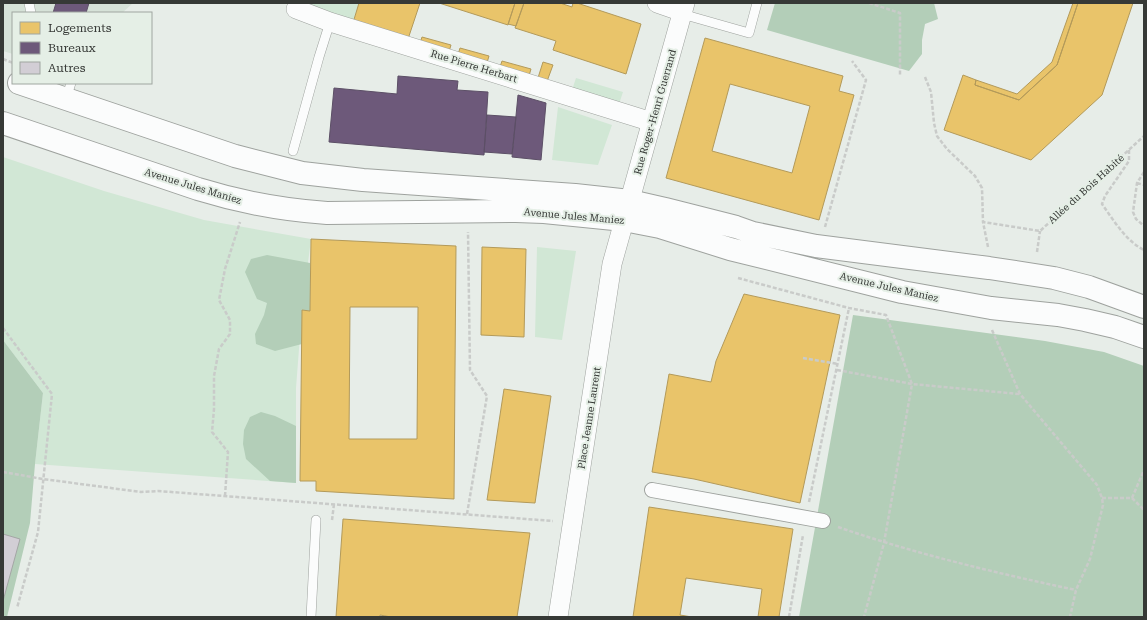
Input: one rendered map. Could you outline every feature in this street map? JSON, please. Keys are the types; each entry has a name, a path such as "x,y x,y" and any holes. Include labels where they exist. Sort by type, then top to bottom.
{"main road":[{"name":"Avenue Jules Maniez","path":"33,85 69,91 235,156 302,173 363,180 575,194 627,211 660,227 730,249 902,292 984,306 1058,315 1085,320 1115,327 1144,337"},
{"name":"Avenue Jules Maniez","path":"3,123 204,191 229,199 261,206 327,213 544,212 665,209 785,240 816,246 989,268 1054,278 1083,285 1144,307"}],"street":[{"path":"657,3 684,9"},
{"name":"Rue Pierre Herbart","path":"296,9 330,22 652,122"},
{"name":"Rue Roger-Henri Guerrand","path":"627,211 684,9"},
{"name":"Place Jeanne Laurent","path":"558,617 574,522 612,264 627,211"},
{"path":"652,490 823,521"}],"lane":[{"path":"684,9 749,33 757,3"},
{"path":"293,151 330,22"},
{"path":"311,617 316,520"}],"path":[{"path":"869,3 900,13 900,75"},
{"path":"825,227 866,80 852,61"},
{"path":"925,77 930,92 937,136 947,149 975,176 982,188 983,222 988,244 989,268"},
{"name":"Allée du Bois Habité","path":"983,222 1040,231 1144,136"},
{"path":"1129,150 1129,161 1105,196 1102,204 1131,241 1136,246 1144,250"},
{"path":"1144,172 1137,183 1134,212 1136,219 1144,226"},
{"path":"1137,183 1144,185"},
{"path":"225,496 228,452 212,432 214,376 218,349 230,334 230,320 219,300 225,269 242,218"},
{"path":"467,514 487,396 470,370 468,231"},
{"path":"1037,252 1040,231"},
{"path":"738,278 849,308 886,315 912,384 884,543 864,617"},
{"path":"789,617 805,518 849,308"},
{"path":"3,328 52,394 38,532 17,608"},
{"path":"992,331 1020,394 1097,485 1102,498 1103,504 1090,560 1076,590 1070,617"},
{"path":"803,358 838,364"},
{"path":"836,370 912,384 1020,394"},
{"path":"1132,498 1144,470"},
{"path":"3,472 141,492 225,496 574,522"},
{"path":"1102,498 1132,498 1144,510"},
{"path":"823,521 884,543 983,570 1076,590"}],"shaded area":[{"path":"3,3 133,3 123,12 12,12 12,54 3,51"}],"green space":[{"path":"302,3 359,3 352,26"},
{"path":"775,3 934,3 938,19 925,24 922,40 922,54 909,71 767,30"},
{"path":"576,78 623,92 619,104 572,90"},
{"path":"558,107 612,125 598,165 552,160"},
{"path":"3,157 104,191 204,220 311,239 302,310 296,388 296,483 35,464 43,393 3,340"},
{"path":"537,247 576,251 562,340 535,337"},
{"path":"267,255 310,263 310,311 302,310 302,344 275,351 256,344 255,334 264,315 267,303 257,299 245,272 251,259"},
{"path":"853,315 1045,341 1104,352 1144,366 1144,617 799,617"},
{"path":"3,340 43,393 30,523 7,617 3,617"},
{"path":"261,412 275,416 296,426 296,483 270,481 246,459 243,444 244,430 250,417"}],"building: Logements":[{"path":"359,3 420,3 407,42 352,26"},
{"path":"439,3 515,3 508,25"},
{"path":"515,3 524,3 516,26 508,24"},
{"path":"524,3 560,3 572,7 573,3 577,3 641,24 626,74 553,50 556,41 515,28"},
{"path":"1073,3 1078,3 1057,65 1019,100 975,85 976,80 1017,94 1052,62"},
{"path":"1078,3 1133,3 1102,95 1031,160 944,130 963,75 976,80 975,85 1019,100 1057,65"},
{"path":"422,37 451,45 448,55 419,46"},
{"path":"705,38 843,76 839,91 854,95 819,220 666,178","holes":["730,84 810,106 792,173 712,151"]},
{"path":"460,48 489,56 486,66 457,58"},
{"path":"502,61 531,69 528,79 499,70"},
{"path":"543,62 553,65 546,84 537,81"},
{"path":"311,239 456,246 454,499 316,491 316,481 300,481 302,310 310,311","holes":["350,307 418,307 417,439 349,439"]},
{"path":"482,247 526,249 524,337 481,335"},
{"path":"744,294 840,315 800,503 694,479 652,472 669,374 711,382 716,361"},
{"path":"504,389 551,396 535,503 487,500"},
{"path":"649,507 793,529 779,617 758,617 762,589 686,578 680,615 692,617 633,617"},
{"path":"343,519 530,533 517,617 391,617 380,615 380,617 336,617"}],"building: Bureaux":[{"path":"56,3 89,3 86,12 53,12"},
{"path":"398,76 458,81 457,90 488,92 484,155 329,142 334,88 397,94"},
{"path":"518,95 546,103 541,160 512,157"},
{"path":"487,115 516,117 512,154 484,152"}],"building: Autres":[{"path":"3,534 20,539 3,601"}]}
